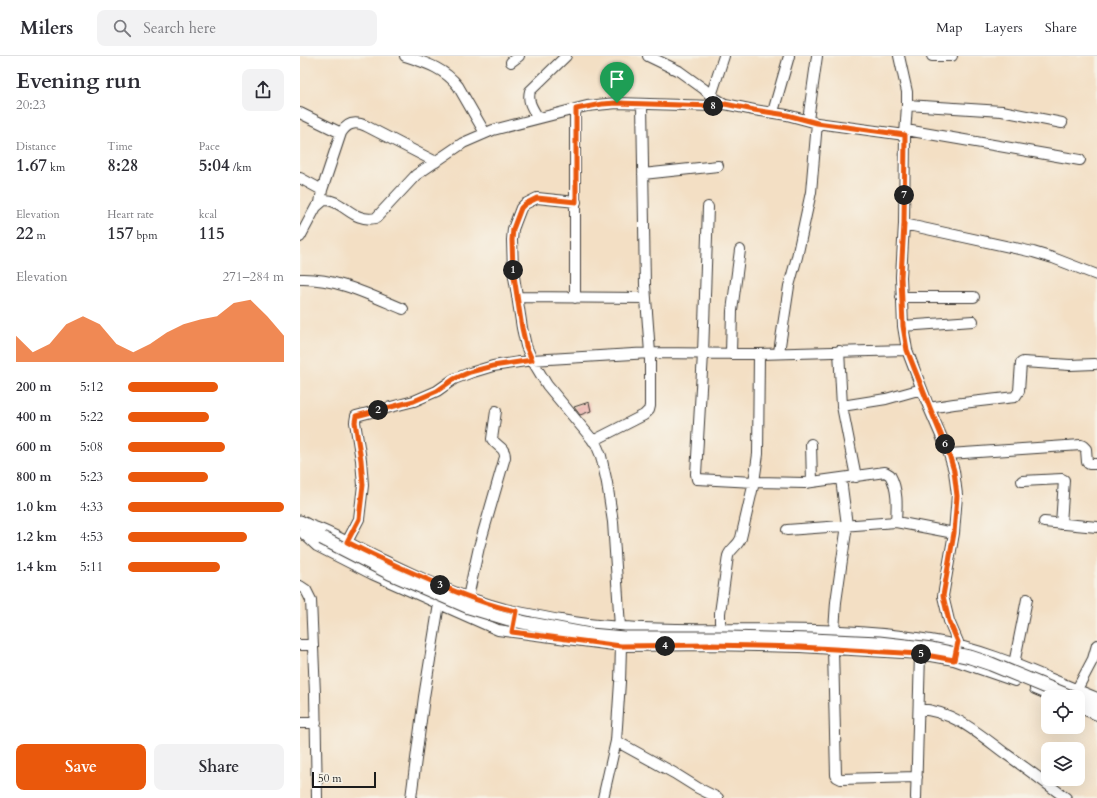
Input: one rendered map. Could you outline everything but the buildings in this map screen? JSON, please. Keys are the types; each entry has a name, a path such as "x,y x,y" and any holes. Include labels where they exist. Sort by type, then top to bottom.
{"main road":[{"path":"302,528 390,573 462,604 488,614 531,624 596,635 624,638 811,640 880,643 926,648 977,659 1059,690"},
{"path":"1085,701 1097,708"}],"street":[{"path":"405,56 435,66 453,80 485,133"},
{"path":"510,62 519,56"},
{"path":"538,118 529,103 530,91 566,56"},
{"path":"711,96 724,56"},
{"path":"773,112 789,56"},
{"path":"779,352 789,286 811,192 812,121 817,56"},
{"path":"899,56 907,92 904,224 901,277 903,326 907,350 949,454 956,484 954,533 943,596 949,621 958,642 954,660"},
{"path":"932,56 952,56"},
{"path":"653,57 679,71 704,89 711,96 725,104 773,112 812,121 905,133 1080,160"},
{"path":"320,203 324,200 329,200 362,219 369,220 376,218 416,174 463,143 485,133 538,118 602,104 617,103 714,106 725,104"},
{"path":"593,441 644,415 648,410 650,400 650,353 646,298 642,104"},
{"path":"907,105 1002,111 1062,123"},
{"path":"575,298 576,109"},
{"path":"300,113 341,133"},
{"path":"300,237 320,203 322,190 341,133 345,126 352,123 358,123 436,162"},
{"path":"643,174 718,166"},
{"path":"300,178 322,190"},
{"path":"576,202 537,198 525,204 521,208 513,229 513,270 524,336 532,360 547,385 593,441 599,450 604,466 616,550 620,627"},
{"path":"708,207 703,354 696,477 699,480 793,483 841,479 882,472 890,475 896,495 896,522"},
{"path":"904,224 1033,252 1097,275"},
{"path":"731,354 732,311 740,250"},
{"path":"300,279 317,280 351,288 403,309"},
{"path":"517,297 646,298"},
{"path":"901,297 974,298"},
{"path":"903,326 973,321"},
{"path":"347,542 359,519 363,485 363,472 355,422 356,416 414,401 437,391 454,379 470,372 493,366 532,360 650,353 759,354 779,352 907,350"},
{"path":"839,352 842,406 856,477"},
{"path":"722,630 720,618 728,556 730,551 738,545 741,538 754,482 758,454 759,354"},
{"path":"930,408 1015,397 1019,391 1021,363 1023,362 1070,365 1095,364"},
{"path":"842,406 886,400 922,389"},
{"path":"468,597 479,547 505,457 504,450 492,439 496,411"},
{"path":"811,444 812,482"},
{"path":"949,454 1081,445 1086,449 1087,462 1089,464 1097,464"},
{"path":"834,631 836,602 847,525 841,479"},
{"path":"1022,481 1064,480 1061,524"},
{"path":"787,530 896,522 954,533"},
{"path":"1044,522 1097,527"},
{"path":"302,528 324,530 383,560 468,597 504,608 563,621 620,627 834,631 896,635 958,645 989,654 1014,664 1064,690"},
{"path":"302,528 317,546 372,574 498,630 621,646 710,645 833,649 920,654 954,660 1009,678 1041,692"},
{"path":"300,586 306,590 311,600 316,723 317,798"},
{"path":"1009,678 1014,664 1027,599"},
{"path":"411,798 424,697 439,604"},
{"path":"512,632 516,611"},
{"path":"300,645 313,645"},
{"path":"603,798 616,741 621,646"},
{"path":"1078,690 1093,659 1097,646"},
{"path":"833,649 837,778 917,777"},
{"path":"916,798 920,654"},
{"path":"1085,697 1097,698"},
{"path":"919,709 942,712 969,726 1066,798"},
{"path":"1085,710 1097,715"},
{"path":"300,723 316,723"},
{"path":"616,741 674,773 715,798"}],"route":[{"path":"617,103 714,106 725,104 773,112 817,123 905,135 904,224 901,277 903,326 907,350 949,454 956,484 957,496 954,533 943,596 949,621 958,642 954,660 920,654 800,647 710,645 621,646 512,632 516,611 468,597 383,560 347,542 358,523 363,485 363,472 355,422 356,416 414,401 437,391 454,379 470,372 493,366 532,360 526,346 522,328 513,270 513,229 521,208 530,200 537,198 576,202 576,109 588,106 617,103"}]}
